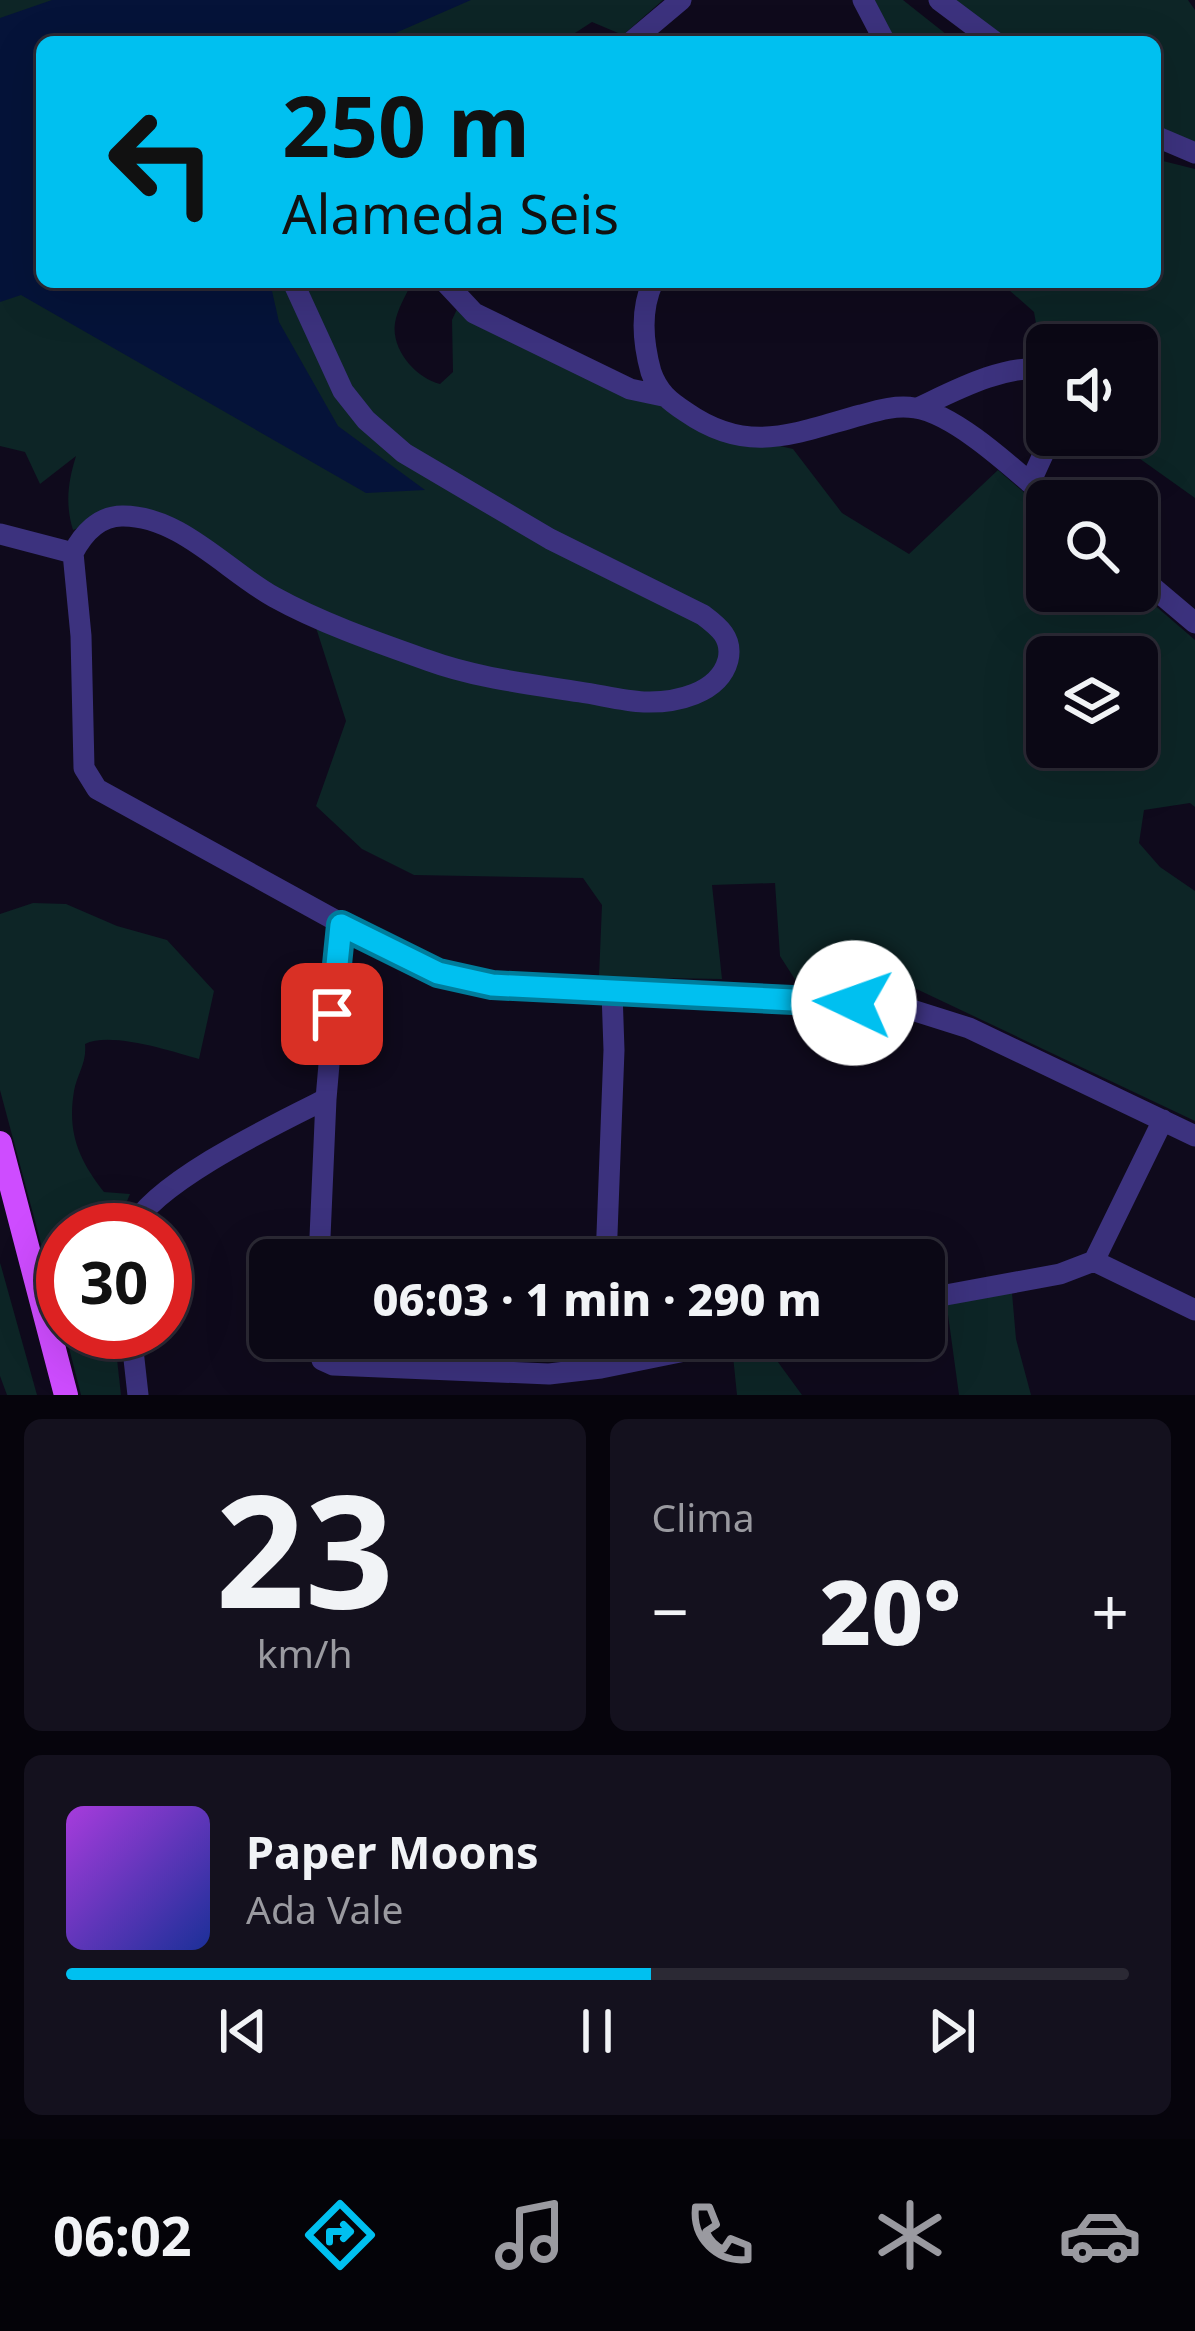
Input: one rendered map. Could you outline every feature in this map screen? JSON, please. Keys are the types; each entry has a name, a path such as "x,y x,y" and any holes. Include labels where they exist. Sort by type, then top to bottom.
{"main road":[{"path":"0,1143 66,1395"}],"street":[{"path":"638,36 681,0"},
{"path":"863,0 882,36"},
{"path":"939,0 987,36"},
{"path":"1161,139 1195,153"},
{"path":"296,288 343,391 391,442 550,539 703,615 721,628 729,643 728,662 704,691 645,702 513,681 432,662 296,607 175,530 122,515 88,530 73,553 82,636 84,769 97,789 341,925 413,963 453,977 492,985 820,1000 912,1010 969,1028 1195,1136"},
{"path":"451,288 474,313 630,389 663,396 706,427 744,439 777,438 888,407 918,408 944,419 1026,480"},
{"path":"651,288 644,334 654,380 663,396"},
{"path":"918,408 980,381 1026,370"},
{"path":"0,534 73,553"},
{"path":"1158,592 1195,623"},
{"path":"320,1239 341,925"},
{"path":"607,1239 612,992"},
{"path":"150,1203 188,1176 326,1099"},
{"path":"945,1295 1073,1271 1094,1261 1163,1120"},
{"path":"1094,1261 1195,1310"},
{"path":"134,1359 138,1395"},
{"path":"322,1359 333,1365 514,1374 601,1368 645,1359"},
{"path":"601,1359 601,1368"}],"green space":[{"path":"0,0 663,0 623,35 592,22 570,36 36,36 36,288 409,288 395,323 397,343 414,369 431,381 440,384 453,372 452,320 458,307 652,400 693,426 793,449 842,513 909,554 998,470 1026,494 1026,612 1158,612 1158,608 1195,640 1195,807 1190,803 1144,810 1139,843 1160,867 1195,891 1195,1121 887,975 796,981 780,956 775,883 712,885 722,979 599,977 602,905 583,878 414,875 362,849 316,806 346,721 310,609 126,509 73,530 68,493 76,456 40,484 25,452 0,446"},
{"path":"872,0 903,0 948,36 890,36"},
{"path":"947,0 1188,0 1195,10 1195,148 1161,134 1161,36 997,36"},
{"path":"1161,160 1195,169 1195,498 1136,456 1158,456 1158,324 1036,324 1034,312 1007,288 1161,288"},
{"path":"33,903 66,904 167,940 214,991 199,1059 125,1041 85,1044 72,1106 77,1145 104,1192 130,1194 126,1203 36,1203 36,1225 0,1090 0,914"},
{"path":"0,1263 37,1395 7,1395 0,1376"},
{"path":"1012,1293 1016,1339 1031,1395 959,1395 946,1300"},
{"path":"72,1359 117,1359 121,1395 81,1395"},
{"path":"733,1359 776,1359 802,1395 737,1395"}],"water":[{"path":"52,0 471,0 389,36 36,36 36,288 271,288 279,322 338,426 425,490 366,493 21,295 0,302 0,18"}],"route":[{"path":"332,1014 341,925 438,973 492,985 854,1003"}]}
